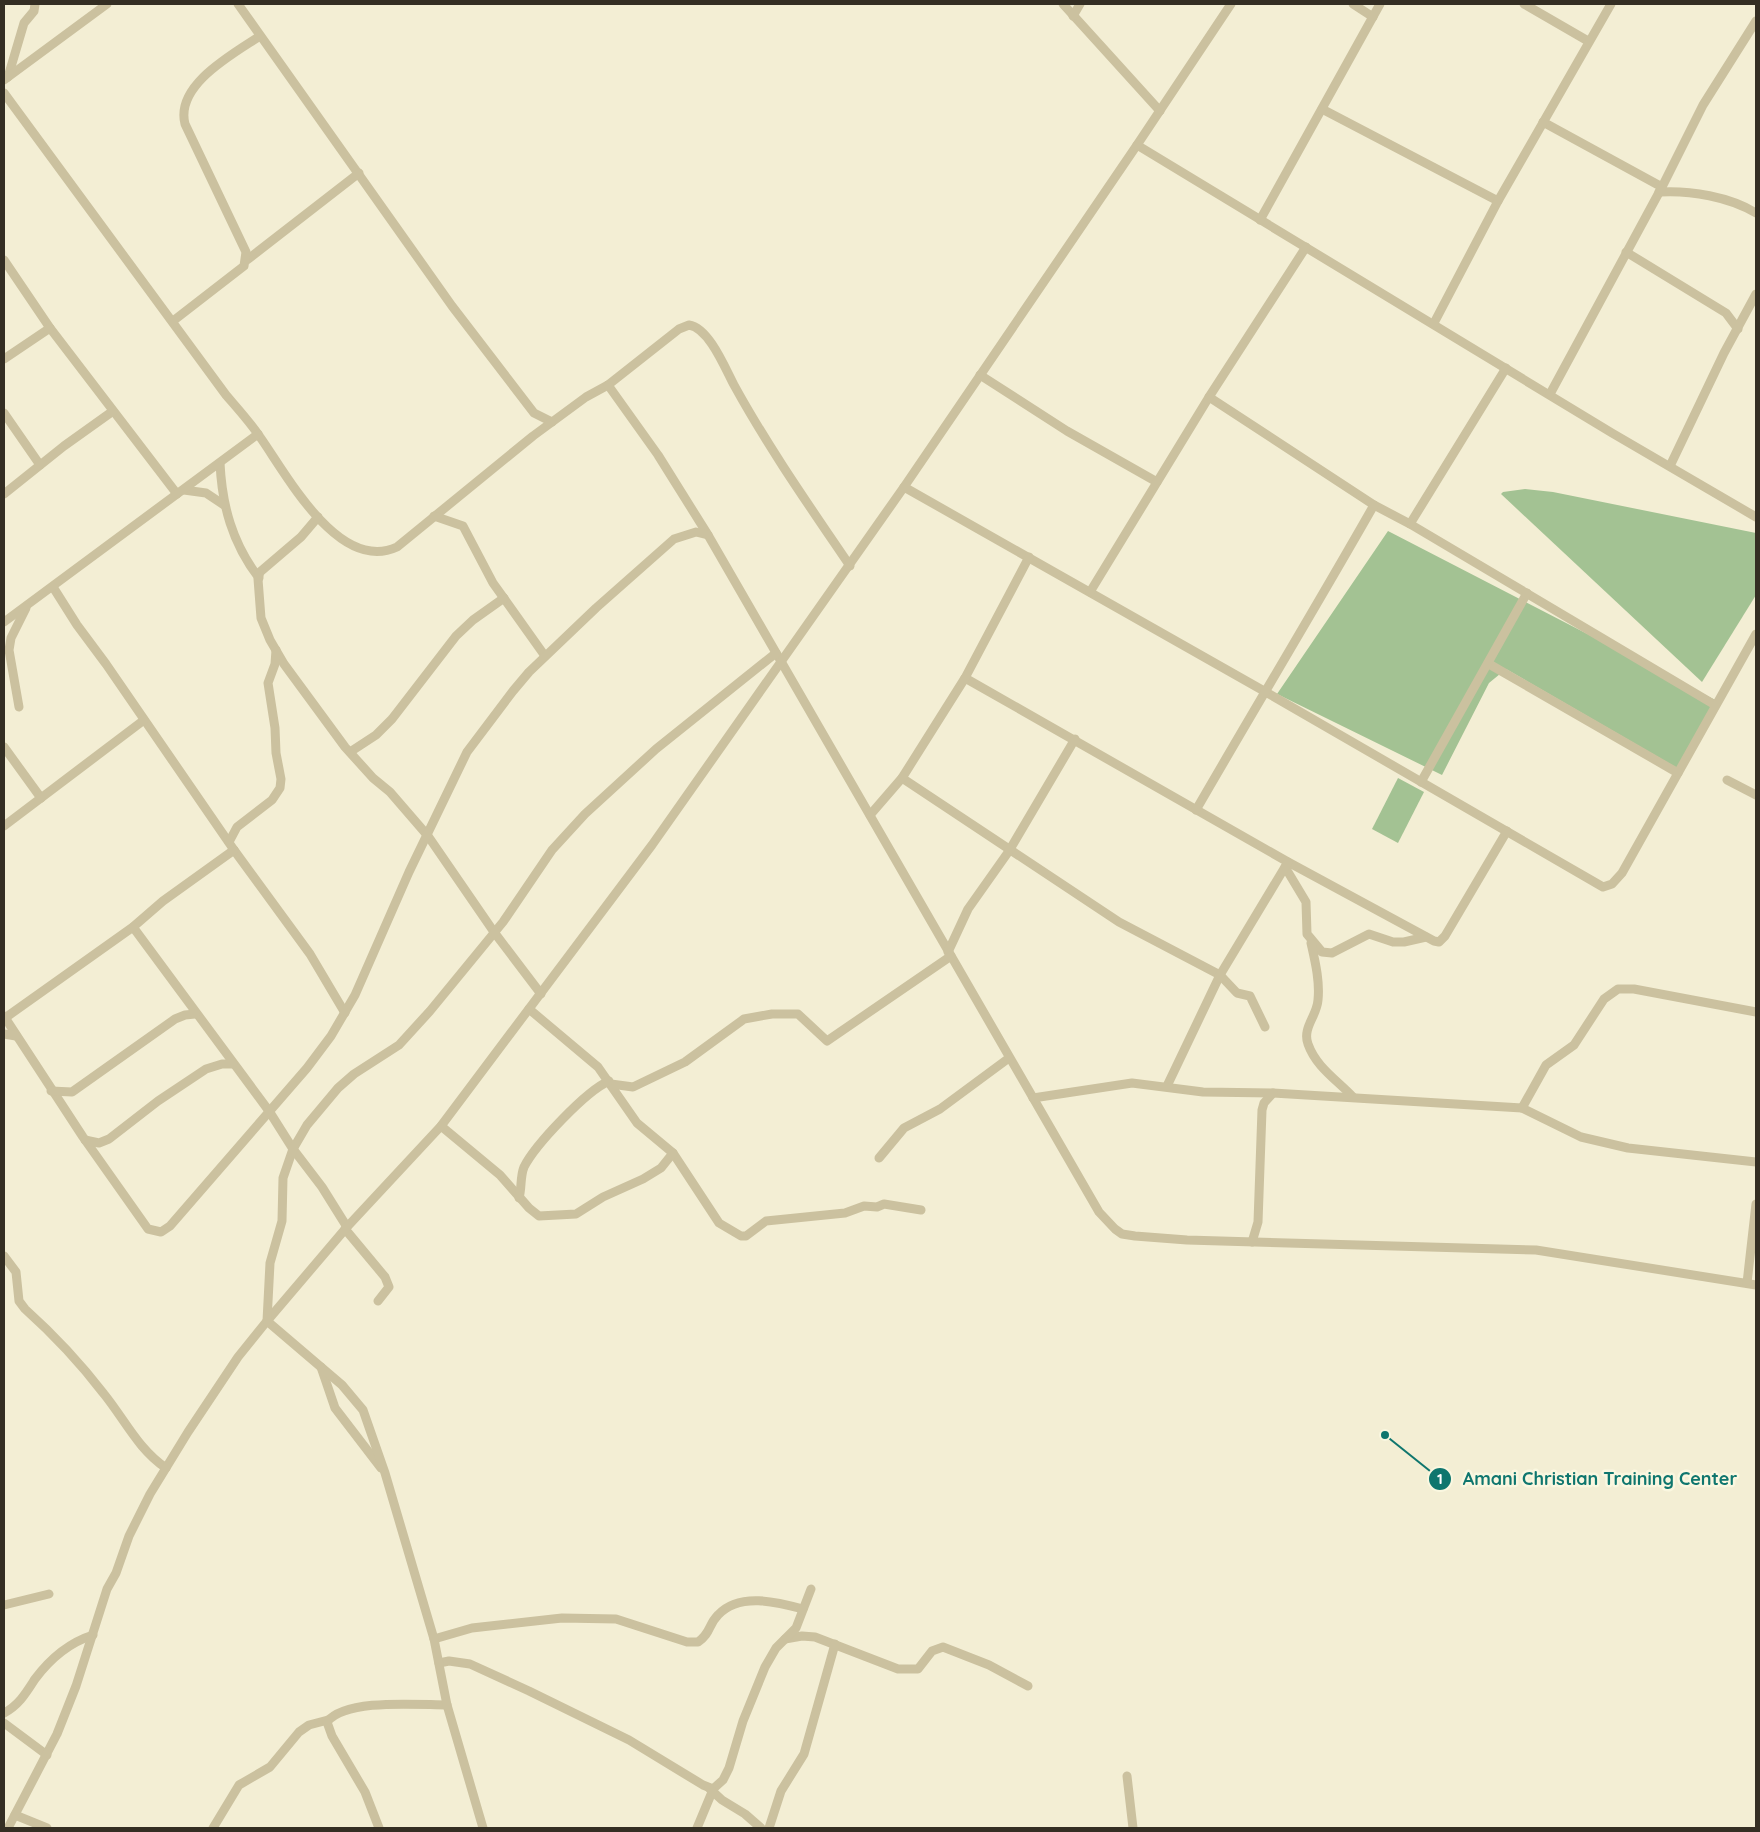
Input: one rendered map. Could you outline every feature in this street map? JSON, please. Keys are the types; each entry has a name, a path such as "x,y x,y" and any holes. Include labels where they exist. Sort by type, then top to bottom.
{"street":[{"path":"6,79 24,23 34,11 35,4"},
{"path":"6,79 107,4"},
{"path":"238,4 452,306 536,414 552,422"},
{"path":"1064,4 1160,111"},
{"path":"1073,16 1080,4"},
{"path":"8,1828 57,1734 93,1635 107,1589 116,1574 129,1536 166,1468 238,1357 346,1228 441,1126 712,763 904,488 1138,145 1230,4"},
{"path":"1353,4 1365,7 1374,17"},
{"path":"1260,220 1380,4"},
{"path":"1524,4 1588,41"},
{"path":"1434,323 1498,201 1588,41 1611,4"},
{"path":"1550,394 1661,189 1703,105 1753,32 1756,21"},
{"path":"247,260 246,252 185,124 183,108 189,94 198,83 227,58 260,36"},
{"path":"5,96 318,517 340,538 366,551 375,552 397,547 552,422 586,397 608,385 679,328 689,325 699,329 712,346 743,400 850,566"},
{"path":"1322,109 1498,201"},
{"path":"1543,122 1661,189 1728,201 1756,213"},
{"path":"1138,145 1434,323 1612,433 1756,517"},
{"path":"173,321 244,266 247,260 359,173"},
{"path":"1090,592 1209,397 1306,247"},
{"path":"1626,252 1726,313 1738,329"},
{"path":"4,260 50,328 113,411 180,492 206,493 224,505"},
{"path":"1670,466 1756,294"},
{"path":"4,359 50,328"},
{"path":"1410,524 1506,368"},
{"path":"980,375 1053,422 1157,482"},
{"path":"608,385 658,455 708,535 1099,1212 1122,1234 1252,1242 1536,1250 1752,1284 1756,1204"},
{"path":"1209,397 1374,504 1715,705"},
{"path":"4,494 113,411"},
{"path":"4,413 40,465"},
{"path":"534,436 536,414"},
{"path":"4,622 258,434"},
{"path":"220,463 224,505 230,528 250,567 259,578"},
{"path":"904,488 1029,556 1173,641 1264,691 1596,882 1607,886 1622,873 1756,634"},
{"path":"1196,810 1264,691 1326,590 1374,504"},
{"path":"434,516 463,526 482,564 545,656"},
{"path":"318,517 301,537 266,565 259,578 260,618 276,650 350,752 372,778 390,792 428,836 494,932 541,994"},
{"path":"276,650 275,664 268,683 281,779 280,788 272,800 238,828 232,846 133,927 4,1017 51,1091 148,1229 161,1232 170,1226 194,1200 306,1068 345,1013 364,975 409,872 467,752 513,691 545,656 674,539 696,532 708,535"},
{"path":"870,815 902,778 965,678 1029,556"},
{"path":"53,587 77,626 310,954 345,1013"},
{"path":"1421,782 1527,593"},
{"path":"350,752 376,734 392,719 456,636 473,620 504,598"},
{"path":"18,707 8,665 10,643 28,606"},
{"path":"267,1321 270,1263 282,1220 283,1178 293,1149 328,1098 354,1074 399,1045 430,1011 494,932 552,850 584,814 656,749 776,653"},
{"path":"1488,664 1678,773"},
{"path":"965,678 1075,739 1286,865 1437,942 1445,936 1507,831"},
{"path":"4,826 144,720"},
{"path":"519,1198 522,1175 527,1163 585,1096 610,1083 633,1087 670,1067 685,1062 739,1022 750,1017 798,1014 827,1040 949,954 968,909 1009,851 1075,739"},
{"path":"4,747 41,798"},
{"path":"902,778 1009,851 1119,922 1220,975 1237,993 1247,994 1253,998 1264,1028"},
{"path":"1727,780 1756,795"},
{"path":"1286,865 1306,902 1306,927 1311,940 1319,990 1318,1005 1309,1022 1306,1038 1308,1045 1322,1068 1353,1097"},
{"path":"1167,1086 1220,975 1286,865"},
{"path":"133,927 195,1014 269,1111 293,1149 322,1187 346,1228 385,1277 389,1287 378,1301"},
{"path":"1311,940 1322,952 1327,954 1369,934 1393,942 1404,942 1426,937"},
{"path":"1522,1108 1546,1065 1574,1045 1604,999 1618,989 1634,989 1756,1012"},
{"path":"530,1009 591,1060 610,1083 637,1123 673,1153 719,1223 741,1236 746,1236 766,1221 845,1213 864,1206 876,1207 884,1204 921,1210"},
{"path":"51,1091 72,1092 175,1019 185,1014 195,1014"},
{"path":"4,1034 16,1036"},
{"path":"879,1158 904,1128 940,1109 1009,1058"},
{"path":"85,1140 99,1143 109,1140 158,1101 206,1070 214,1066 233,1064"},
{"path":"1033,1098 1114,1084 1132,1083 1203,1092 1273,1092 1522,1108 1581,1138 1628,1148 1756,1162"},
{"path":"1252,1242 1258,1222 1262,1110 1273,1092"},
{"path":"441,1126 500,1174 519,1198 533,1213 539,1216 571,1216 661,1168 673,1153"},
{"path":"4,1256 16,1272 19,1301 25,1309 71,1354 99,1388 144,1451 166,1468"},
{"path":"267,1321 353,1395 363,1410 385,1473 434,1639 447,1705 483,1828"},
{"path":"321,1366 335,1408 385,1473"},
{"path":"697,1828 710,1790 716,1787 726,1776 754,1691 773,1653 796,1628 811,1588"},
{"path":"4,1604 49,1594"},
{"path":"434,1639 472,1628 562,1618 616,1619 688,1642 698,1642 710,1631 719,1613 734,1606 763,1601 803,1609"},
{"path":"4,1712 21,1701 54,1658 65,1648 93,1635"},
{"path":"785,1639 802,1636 815,1637 898,1669 915,1670 921,1667 935,1648 944,1647 988,1665 1028,1686"},
{"path":"768,1828 781,1791 804,1754 835,1644"},
{"path":"440,1662 470,1664 629,1740 710,1790 745,1814 761,1828"},
{"path":"213,1828 239,1785 270,1768 299,1732 309,1725 357,1709 382,1704 447,1705"},
{"path":"328,1720 328,1727 360,1782 379,1828"},
{"path":"4,1723 47,1755"},
{"path":"1127,1776 1133,1828"},
{"path":"15,1815 47,1828"}],"green space":[{"path":"1525,489 1553,492 1756,533 1756,595 1702,682 1501,494 1503,492"},
{"path":"1388,531 1721,703 1682,771 1506,669 1489,683 1442,775 1277,694"},
{"path":"1398,778 1424,792 1398,843 1372,829"}],"place":[{"name":"Amani Christian Training Center","path":"1385,1435"}]}
